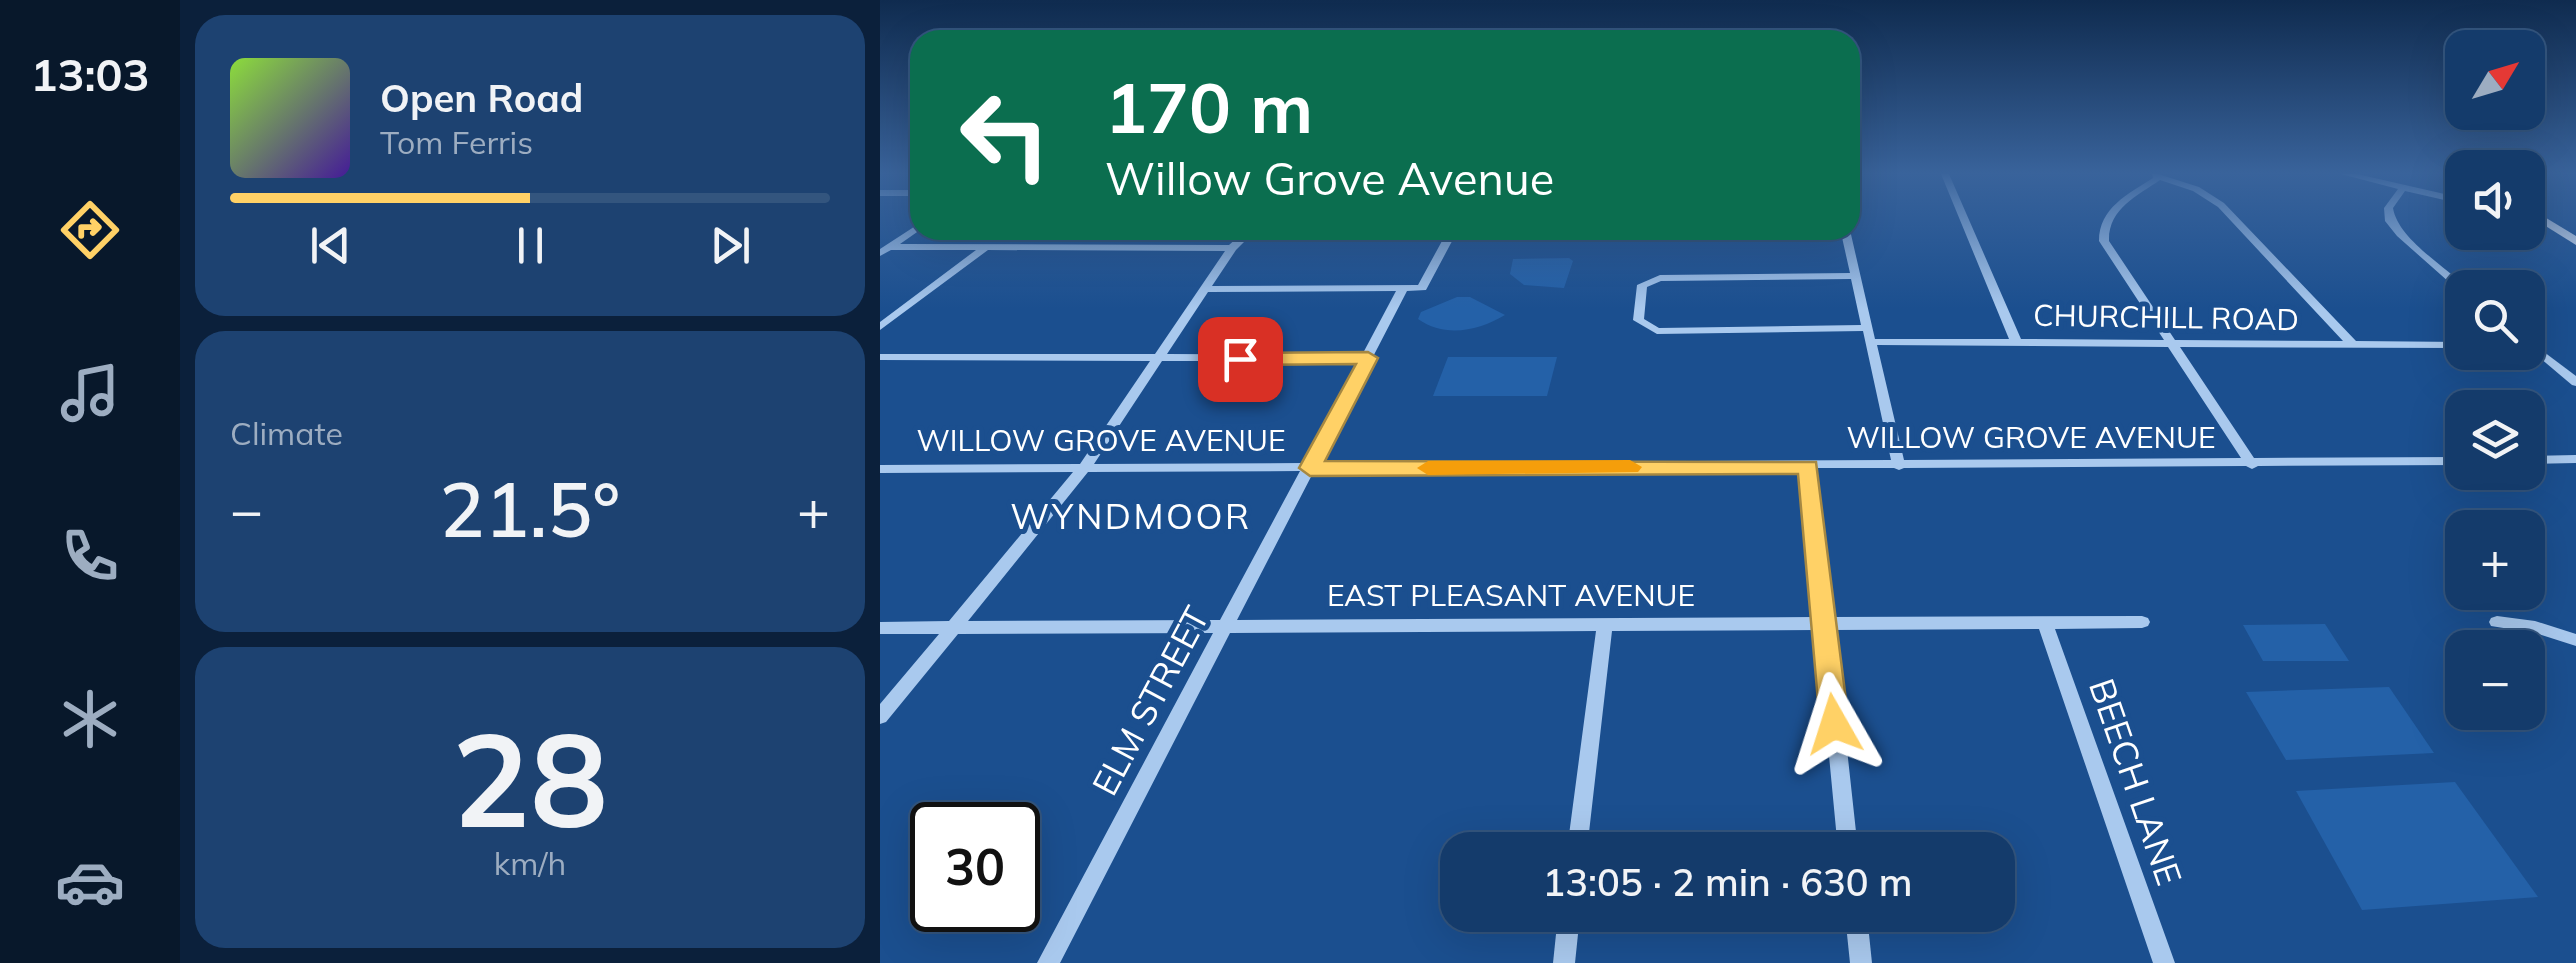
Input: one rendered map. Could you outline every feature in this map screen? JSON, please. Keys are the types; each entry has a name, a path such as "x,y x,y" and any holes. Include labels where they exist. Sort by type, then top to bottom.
{"main road":[{"path":"2545,221 2576,241"}],"street":[{"path":"1964,219 2016,342"},
{"path":"2108,219 2102,229 2104,241 2252,465"},
{"path":"2233,219 2352,344"},
{"path":"2391,219 2392,225 2445,273"},
{"path":"884,250 910,233"},
{"path":"880,717 1085,467 1240,240"},
{"path":"1205,289 1422,288 1448,240"},
{"path":"1847,240 1898,466"},
{"path":"880,328 986,247"},
{"path":"884,250 1232,248"},
{"path":"1854,276 1660,278 1642,285 1638,320 1658,330 1864,328"},
{"name":"ELM STREET","path":"1048,963 1403,288"},
{"name":"CHURCHILL ROAD","path":"1870,342 2445,345"},
{"path":"880,357 1368,358"},
{"path":"2545,358 2576,382"},
{"path":"2545,460 2576,459"},
{"name":"WILLOW GROVE AVENUE","path":"880,469 2445,461"},
{"path":"1808,466 1846,832"},
{"name":"EAST PLEASANT AVENUE","path":"880,628 2142,622"},
{"path":"2497,622 2535,627 2576,640"},
{"path":"1579,832 1605,624"},
{"name":"BEECH LANE","path":"2046,624 2164,963"},
{"path":"1564,963 1568,932"},
{"path":"1858,932 1861,963"}],"shaded area":[{"path":"1513,259 1573,261 1564,288 1524,285 1510,274"},
{"path":"1457,297 1470,297 1505,315 1462,330 1439,329 1418,319 1421,312"},
{"path":"1448,357 1557,357 1547,396 1433,396"},
{"path":"2325,624 2349,661 2263,661 2243,625"},
{"path":"2389,687 2434,753 2286,760 2246,692"},
{"path":"2455,782 2538,897 2362,910 2296,791"}],"slow traffic":[{"path":"1428,468 1630,467"}],"district":[{"name":"WYNDMOOR","path":"1131,517"}],"route":[{"path":"1240,359 1368,358 1310,468 1808,466 1834,724"}]}
